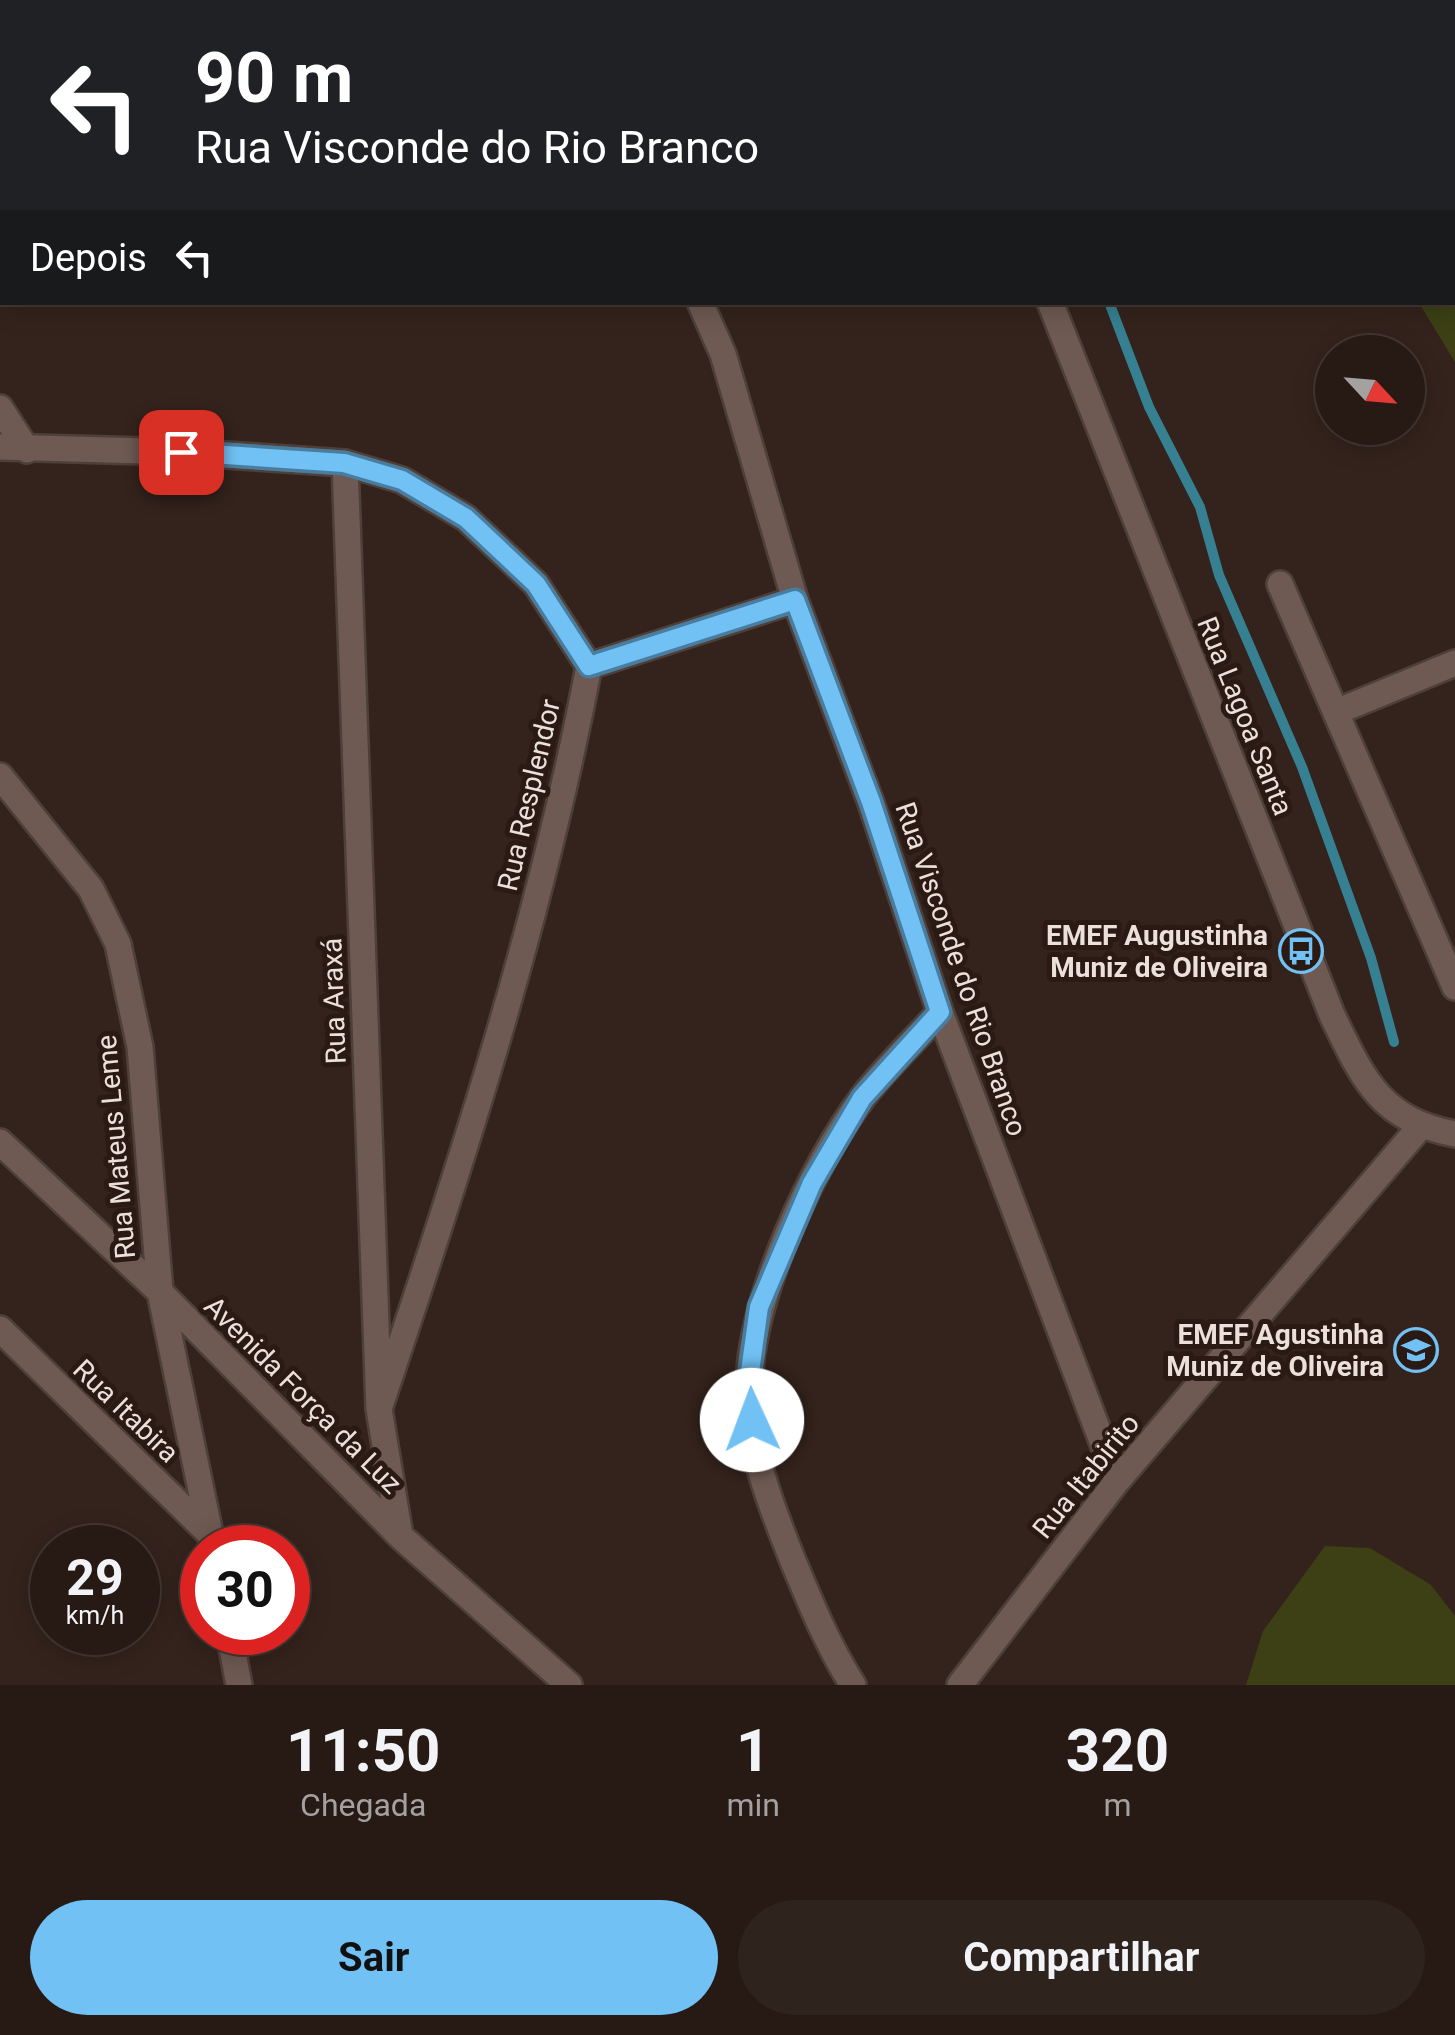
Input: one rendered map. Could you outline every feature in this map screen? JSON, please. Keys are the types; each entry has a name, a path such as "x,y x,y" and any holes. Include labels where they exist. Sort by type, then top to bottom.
{"street":[{"name":"Rua Visconde do Rio Branco","path":"701,305 723,354 795,600 871,802 940,1012 1117,1481"},
{"name":"Rua Lagoa Santa","path":"1051,305 1332,1015 1362,1077 1388,1107 1420,1128"},
{"path":"0,408 28,450"},
{"path":"0,447 181,452 344,463 402,480 466,518 536,584 589,666 795,600"},
{"name":"Rua Araxá","path":"344,463 378,1409 400,1536"},
{"path":"1280,584 1455,986"},
{"path":"1336,712 1455,662"},
{"name":"Rua Resplendor","path":"378,1409 470,1137 566,790 589,666"},
{"name":"Rua Mateus Leme","path":"0,776 91,889 118,944 140,1047 160,1292 208,1525"},
{"path":"853,1685 830,1649 774,1514 756,1455 748,1386 759,1307 812,1183 862,1098 940,1012"},
{"path":"1420,1128 1455,1134"},
{"name":"Rua Itabirito","path":"960,1685 1117,1481 1420,1128"},
{"name":"Avenida Força da Luz","path":"0,1142 160,1292 400,1536 569,1685"},
{"name":"Rua Itabira","path":"0,1329 195,1525"},
{"path":"233,1655 239,1685"}],"green space":[{"path":"1420,305 1455,305 1455,362"},
{"path":"1325,1546 1370,1548 1431,1585 1455,1616 1455,1685 1246,1685 1263,1631"}],"waterway":[{"path":"1110,305 1149,407 1200,507 1219,575 1302,767 1371,958 1394,1042"}],"place":[{"name":"EMEF Augustinha Muniz de Oliveira","path":"1301,951"},
{"name":"EMEF Agustinha Muniz de Oliveira","path":"1416,1350"}],"route":[{"path":"181,452 344,463 402,480 466,518 536,584 589,666 795,600 871,802 940,1012 862,1098 812,1183 759,1307 748,1386 752,1420"}]}
